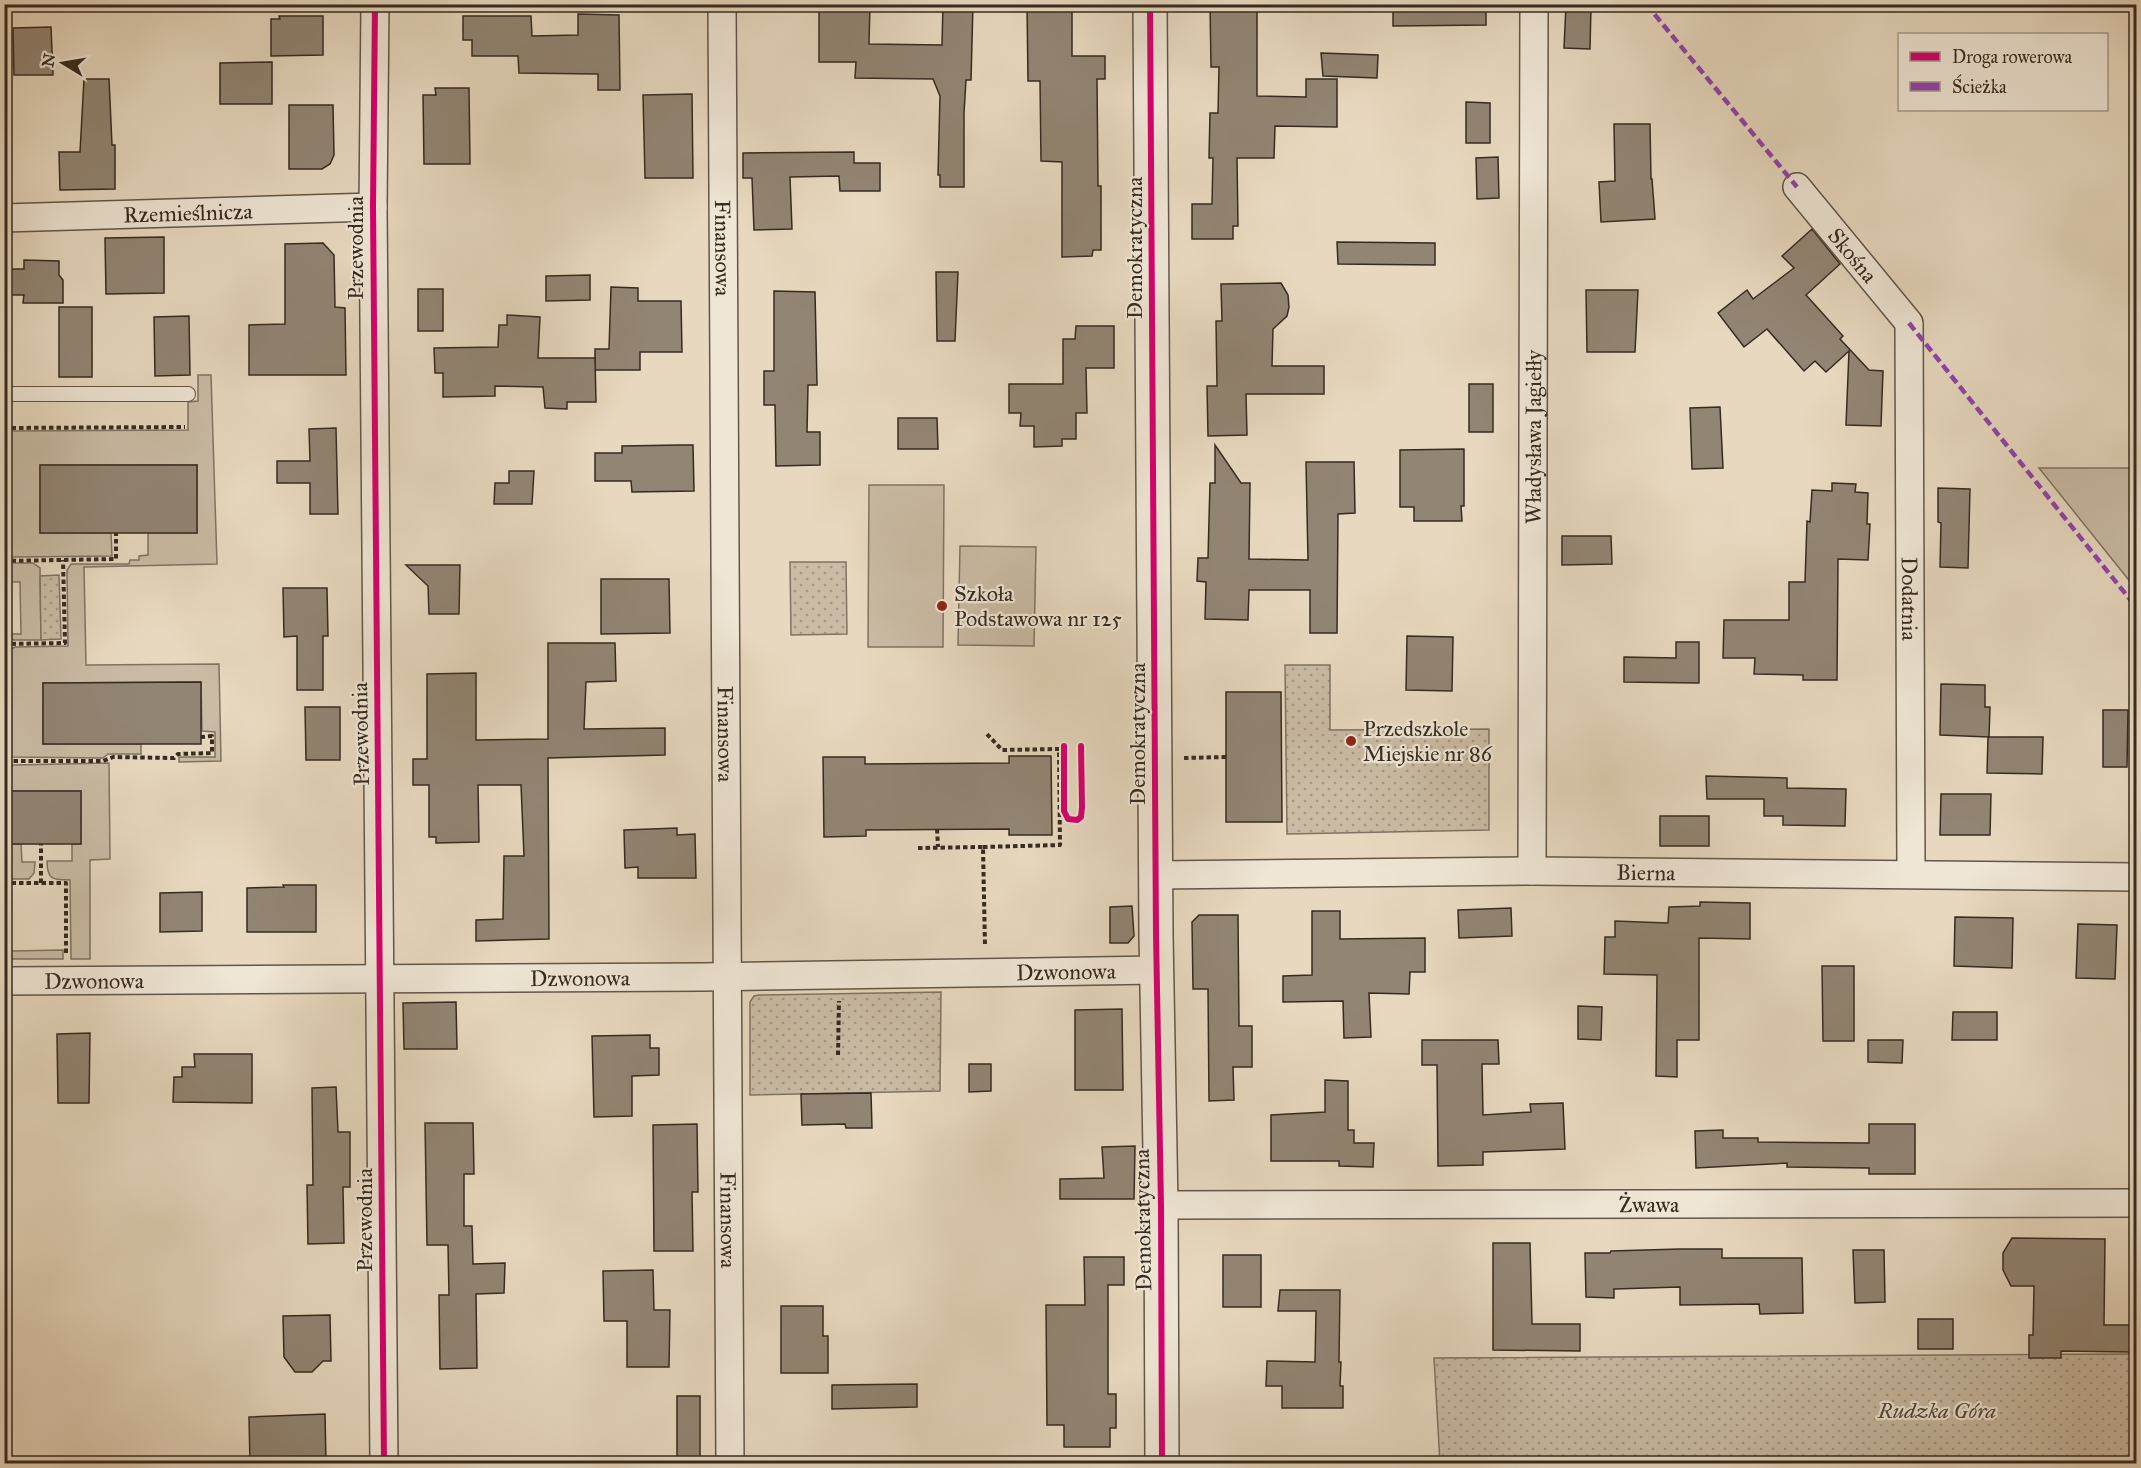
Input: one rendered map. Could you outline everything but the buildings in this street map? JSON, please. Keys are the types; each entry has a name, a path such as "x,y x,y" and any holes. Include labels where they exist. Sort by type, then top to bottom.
{"street":[{"name":"Przewodnia","path":"375,4 373,207 384,1464"},
{"name":"Finansowa","path":"722,4 730,1464"},
{"name":"Demokratyczna","path":"1150,4 1156,970 1161,1205 1162,1464"},
{"name":"Władysława Jagiełły","path":"1532,871 1534,4"},
{"name":"Skośna","path":"1797,187 1909,323"},
{"name":"Rzemieślnicza","path":"4,218 373,207"},
{"name":"Dodatnia","path":"1909,323 1911,874"},
{"name":"Bierna","path":"1156,874 1532,871 2136,877"},
{"name":"Dzwonowa","path":"4,981 728,976 1156,970"},
{"name":"Żwawa","path":"1161,1205 2136,1203"}],"lane":[{"path":"4,394 188,394"}],"path":[{"path":"4,428 185,427"},
{"path":"4,561 116,559 116,533"},
{"path":"4,644 65,643 63,560"},
{"path":"4,679 6,761 6,769 4,769"},
{"path":"918,848 1060,845 1059,749 1002,750 986,733"},
{"path":"6,761 103,761 113,757 174,758 178,754 212,753 212,736 201,737"},
{"path":"1065,747 1064,811 1068,819"},
{"path":"1182,758 1226,758"},
{"path":"937,830 938,848"},
{"path":"41,844 41,883"},
{"path":"983,847 984,957"},
{"path":"4,883 66,883 66,955"},
{"path":"838,1055 839,994"}],"green space":[{"path":"198,375 211,375 217,564 84,567 86,665 219,664 221,761 179,762 179,757 215,757 215,732 202,731 201,682 43,683 43,744 141,744 141,754 108,754 103,758 11,757 9,752 7,651 15,647 68,646 67,570 71,564 129,564 130,560 139,560 139,556 148,555 148,533 197,533 197,465 40,465 40,533 111,533 112,556 12,557 8,555 5,548 4,433 9,431 188,430 188,402 198,401"},
{"path":"2039,468 2136,468 2136,589"},
{"path":"869,485 944,485 943,647 868,647"},
{"path":"960,546 1036,547 1034,646 958,645"},
{"path":"790,562 846,562 847,634 791,635"},
{"path":"11,563 33,563 40,568 41,640 8,638 7,634 21,634 20,582 6,582 6,568"},
{"path":"59,575 61,639 41,640 40,576"},
{"path":"1285,665 1330,665 1330,730 1489,729 1489,830 1287,834"},
{"path":"109,763 110,859 90,860 90,959 71,959 70,880 52,878 48,872 47,861 72,861 72,844 81,844 81,791 5,791 4,772 9,772 13,765"},
{"path":"5,844 21,844 22,862 35,862 34,873 29,879 5,879"},
{"path":"4,929 11,929 11,951 63,950 63,959 5,959"},
{"path":"941,992 940,1091 750,1095 750,1002 754,996"},
{"name":"Rudzka Góra","path":"2136,1354 2136,1463 1440,1463 1434,1358"}],"marked path":[{"path":"1646,4 1797,187"},
{"path":"1909,323 2136,607"}],"cycle path":[{"path":"375,4 373,207 384,1464"},
{"path":"1150,4 1162,1464"},
{"path":"1064,746 1064,811 1068,819 1077,820 1081,817 1082,807 1081,746"}],"place":[{"name":"Szkoła Podstawowa nr 125","path":"942,606"},
{"name":"Przedszkole Miejskie nr 86","path":"1351,741"}]}
